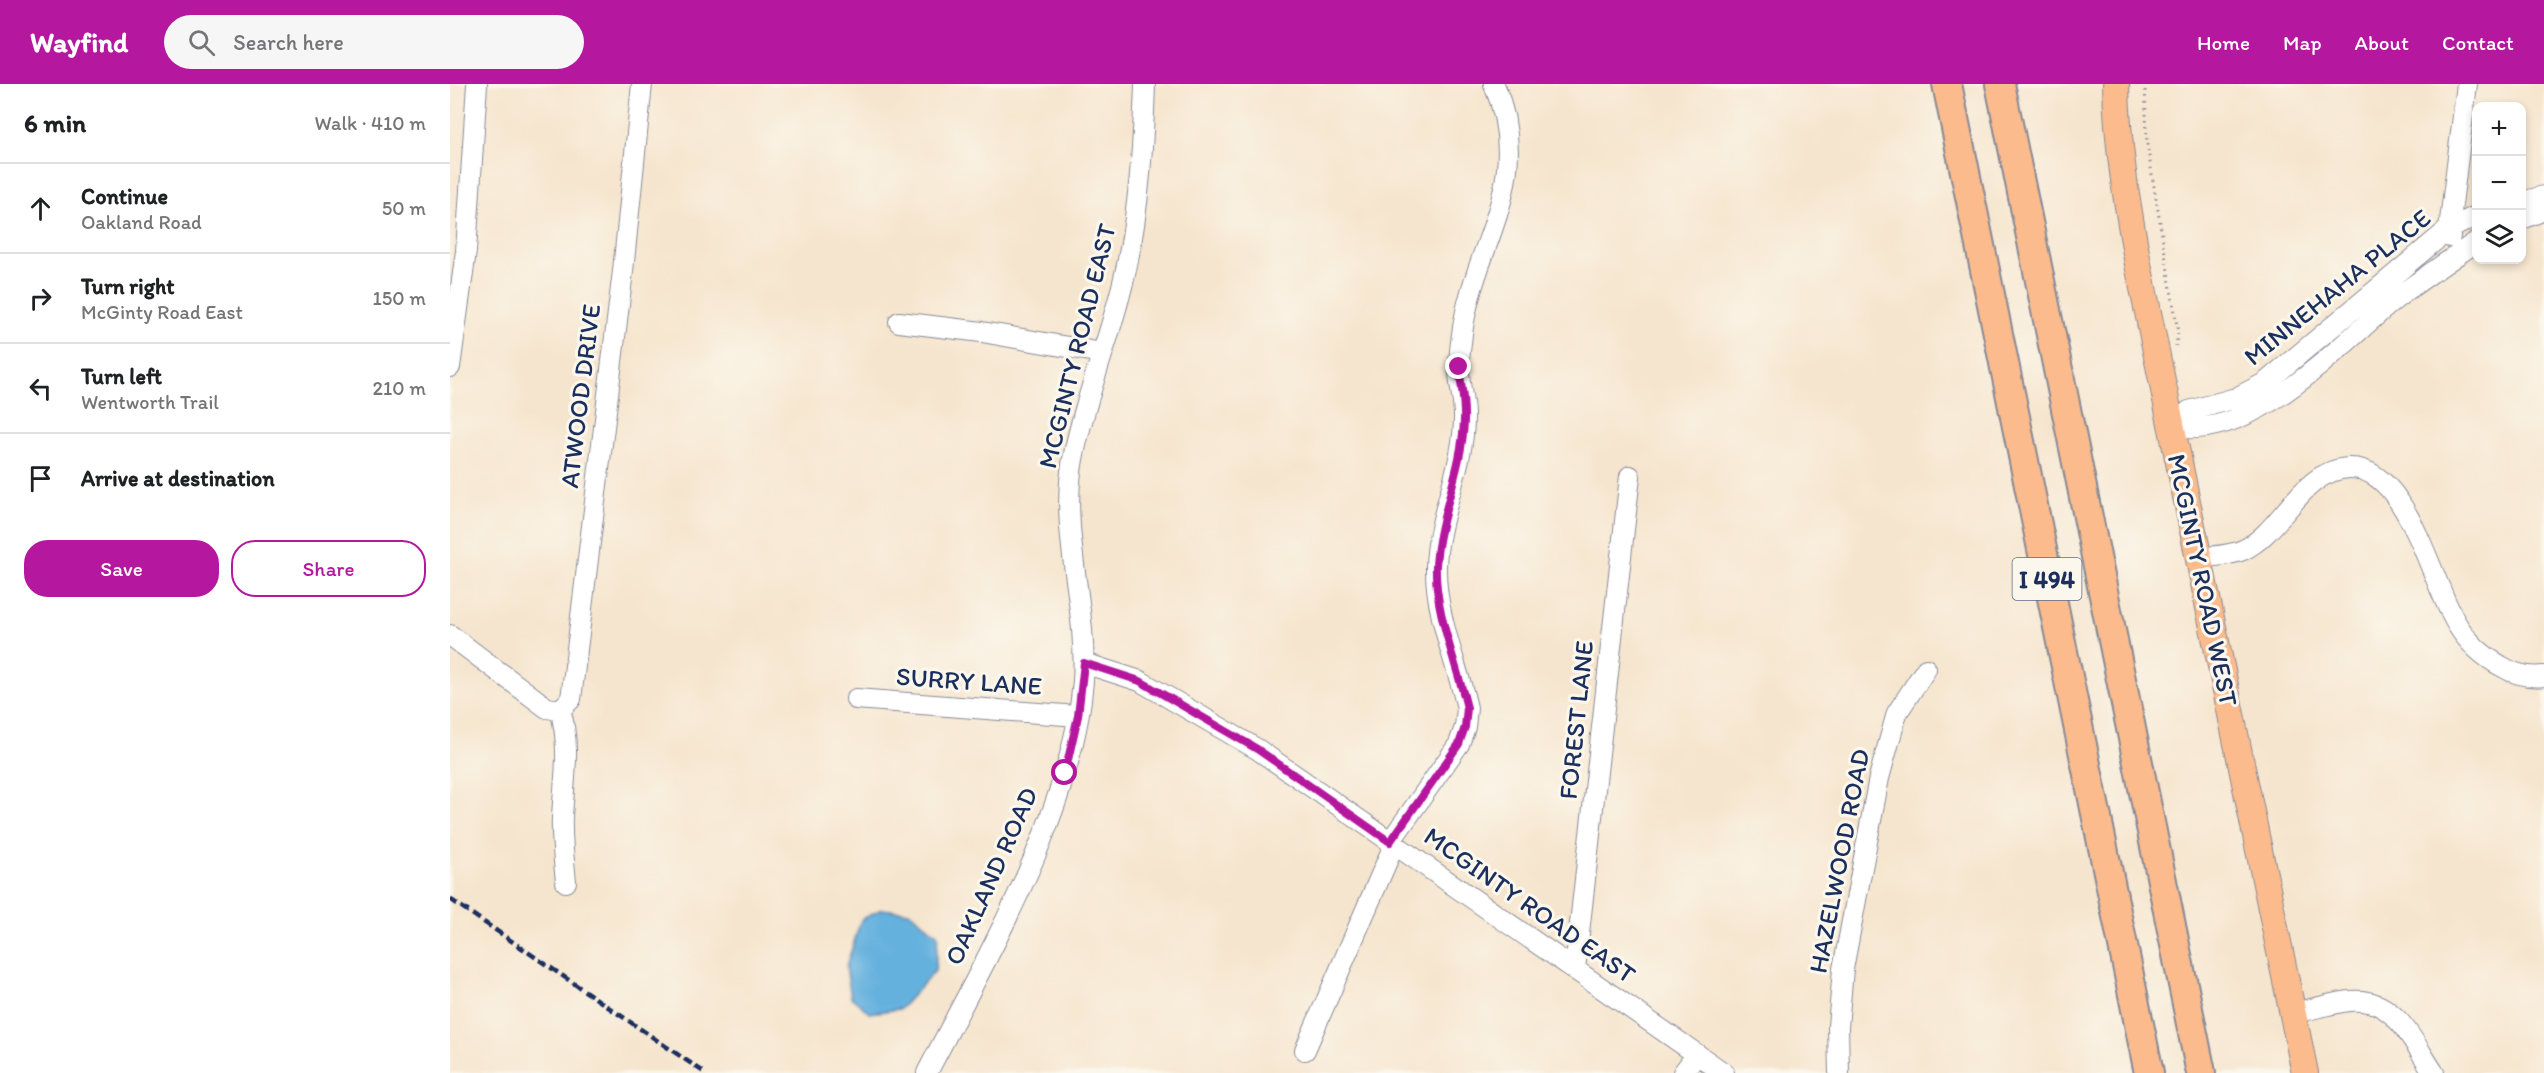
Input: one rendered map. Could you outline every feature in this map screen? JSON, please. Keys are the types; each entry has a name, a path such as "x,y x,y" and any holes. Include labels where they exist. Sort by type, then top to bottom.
{"highway":[{"name":"I 494","path":"1947,84 2149,1073"},
{"name":"I 494","path":"2003,92 2201,1073"}],"main road":[{"name":"MCGINTY ROAD WEST","path":"2116,84 2117,121 2125,192 2305,1073"}],"street":[{"path":"450,367 466,251 477,84"},
{"name":"ATWOOD DRIVE","path":"561,710 571,699 623,271 642,84"},
{"name":"MCGINTY ROAD EAST","path":"1148,84 1138,207 1125,275 1083,414 1072,461 1069,509 1084,660 1140,681 1238,738 1724,1073"},
{"path":"1305,1050 1392,843 1459,744 1465,727 1467,708 1438,592 1436,567 1439,542 1464,429 1459,367 1462,332 1470,298 1499,212 1508,170 1507,134 1494,84"},
{"path":"2453,258 2449,229 2467,84"},
{"path":"2526,201 2544,196"},
{"path":"2526,217 2544,210"},
{"name":"MINNEHAHA PLACE","path":"2172,427 2189,411 2236,398 2265,383 2449,229 2472,218"},
{"name":"MINNEHAHA PLACE","path":"2172,427 2192,430 2232,420 2279,396 2398,297 2472,245"},
{"path":"899,322 982,332 1102,352"},
{"path":"2198,558 2242,550 2264,536 2312,484 2331,472 2350,468 2369,473 2384,484 2406,512 2425,548 2443,599 2458,627 2489,659 2507,670 2523,676 2544,676"},
{"name":"FOREST LANE","path":"1575,969 1630,476"},
{"path":"450,634 547,708 561,710 567,747 562,820 566,882"},
{"name":"OAKLAND ROAD","path":"927,1073 1018,891 1059,793 1078,716 1084,660"},
{"name":"HAZELWOOD ROAD","path":"1839,1073 1838,1027 1843,969 1879,778 1897,713 1926,669"},
{"name":"SURRY LANE","path":"856,699 1078,716"},
{"path":"2294,1013 2368,1001 2383,1007 2396,1018 2434,1073"},
{"path":"1683,1073 1697,1053"}],"path":[{"path":"2145,84 2147,144 2178,332 2175,355"}],"water":[{"path":"881,909 910,912 938,935 935,971 900,1009 870,1013 851,997 846,967 861,920"}],"railway":[{"path":"450,899 705,1073"}],"route":[{"path":"1065,773 1078,716 1084,663 1140,681 1257,749 1390,842 1459,744 1465,727 1467,708 1438,592 1436,567 1439,542 1462,438 1464,420 1459,367"}]}
